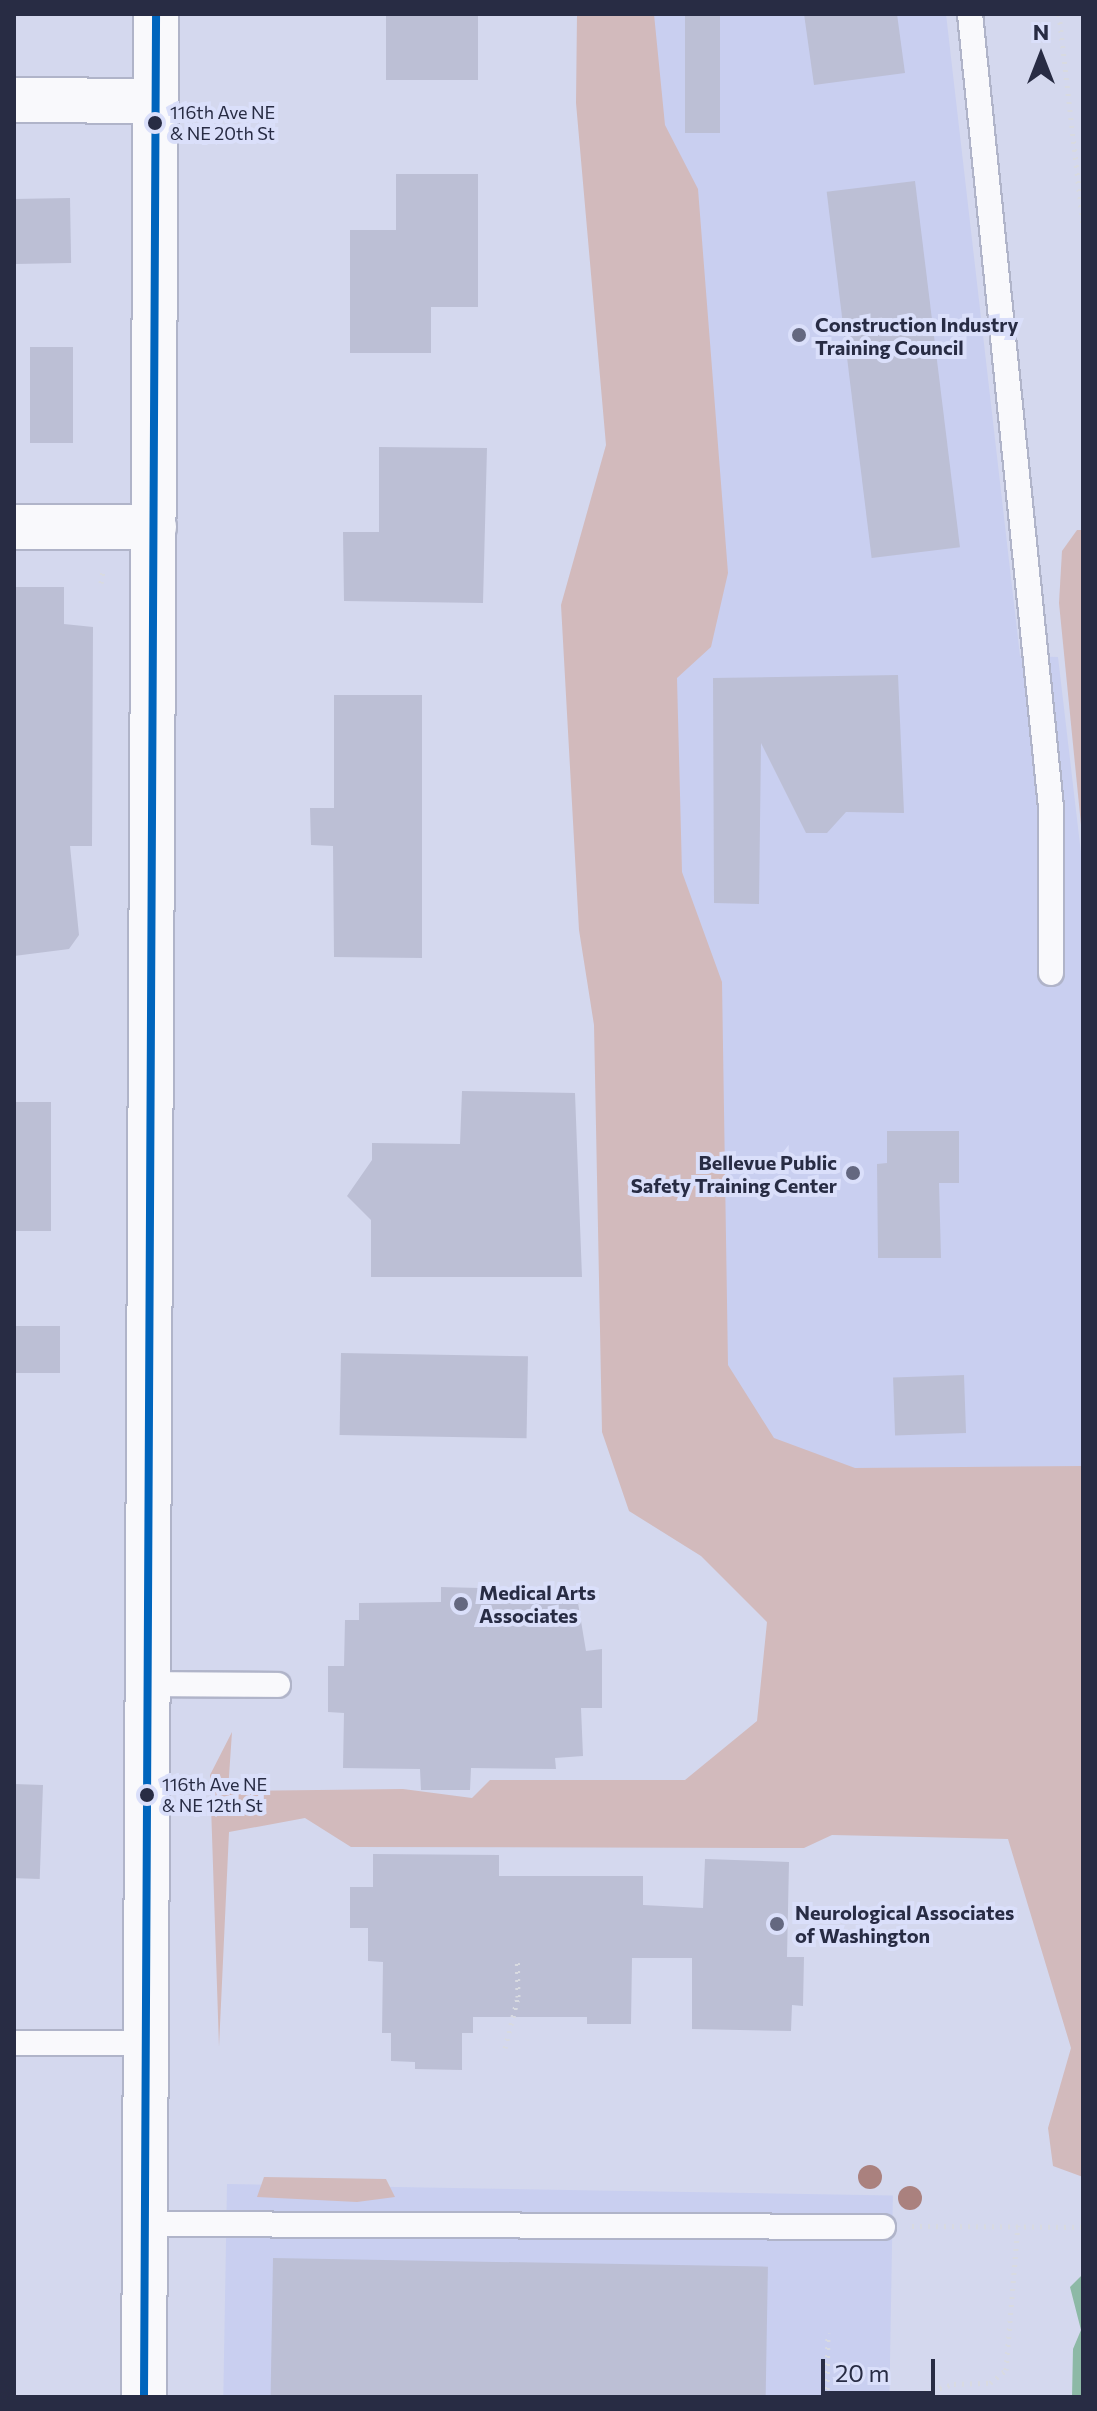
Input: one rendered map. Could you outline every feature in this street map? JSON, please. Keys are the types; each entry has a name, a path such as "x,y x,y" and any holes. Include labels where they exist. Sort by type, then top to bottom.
{"main road":[{"path":"144,2397 156,14"},
{"path":"14,100 156,101"},
{"path":"14,527 154,527"}],"lane":[{"path":"970,14 1051,807 1051,973"},
{"path":"148,1684 278,1685"},
{"path":"14,2043 146,2043"},
{"path":"145,2224 883,2227"}],"path":[{"path":"1059,14 1083,226"},
{"path":"101,583 103,570"},
{"path":"505,2048 518,1997 517,1958"},
{"path":"909,2397 954,2384 990,2383 1006,2370 1018,2225"},
{"path":"883,2227 1083,2227"},
{"path":"827,2397 828,2333"}],"shaded area":[{"path":"577,14 654,14 665,125 698,189 728,573 711,647 677,678 682,872 722,982 728,1365 774,1438 855,1468 1083,1466 1083,2177 1053,2166 1048,2128 1071,2048 1008,1839 832,1835 804,1848 351,1847 305,1818 229,1832 219,2047 210,1775 232,1732 228,1791 403,1789 472,1798 490,1780 685,1780 757,1721 767,1622 701,1556 629,1511 602,1432 594,1025 579,930 561,605 606,445 576,103"},
{"name":"Bellevue Public Safety Training Center","path":"610,14 946,14 1020,656 1058,657 1083,870 1083,1476 626,1480"},
{"path":"1077,530 1083,530 1083,845 1059,603 1062,551"},
{"path":"264,2177 386,2179 395,2197 357,2202 257,2197"},
{"path":"227,2184 893,2196 889,2397 223,2397"},
{"path":"1083,2274 1083,2397 1072,2397 1073,2349 1081,2330 1070,2287"}],"building":[{"path":"386,14 478,14 478,80 386,80"},
{"path":"685,14 720,14 720,133 685,133"},
{"path":"804,14 897,14 905,73 814,85"},
{"path":"396,174 478,174 478,307 431,307 431,353 350,353 350,230 396,230"},
{"path":"915,181 960,547 872,558 827,192"},
{"path":"70,198 71,263 15,264 14,199"},
{"path":"30,347 73,347 73,443 30,443"},
{"path":"379,447 487,448 483,603 344,601 343,532 379,532"},
{"path":"14,587 64,587 64,624 93,627 92,846 70,846 79,935 69,949 14,956"},
{"path":"898,675 904,813 846,812 827,833 806,833 761,743 759,904 714,903 713,678"},
{"path":"334,695 422,695 422,958 334,957 333,846 311,845 310,808 334,808"},
{"path":"462,1091 575,1093 582,1277 371,1277 371,1220 347,1196 372,1160 372,1143 460,1144"},
{"path":"14,1102 51,1102 51,1231 14,1231"},
{"path":"887,1131 959,1131 959,1183 939,1183 941,1258 878,1258 877,1164 887,1163"},
{"path":"14,1326 60,1326 60,1373 14,1373"},
{"path":"341,1353 528,1356 527,1438 340,1435"},
{"path":"964,1375 966,1433 895,1435 893,1377"},
{"path":"441,1587 479,1588 479,1600 578,1603 586,1651 602,1649 602,1708 581,1708 583,1756 555,1758 556,1769 471,1768 470,1790 421,1790 420,1769 343,1768 344,1713 328,1712 328,1666 344,1666 345,1620 359,1620 359,1603 441,1602"},
{"path":"14,1784 43,1785 40,1879 14,1878"},
{"path":"373,1854 499,1855 499,1876 643,1876 643,1905 703,1908 705,1859 789,1862 787,1957 804,1957 803,2006 792,2005 791,2031 692,2029 692,1958 632,1958 631,2024 587,2024 587,2017 473,2017 473,2033 462,2033 462,2070 415,2069 415,2062 391,2061 391,2033 382,2033 383,1962 368,1961 368,1928 350,1928 350,1887 373,1887"},
{"path":"273,2258 768,2267 766,2397 271,2397"}],"transit line":[{"path":"144,2397 156,14"}],"place":[{"name":"116th Ave NE & NE 20th St","path":"155,123"},
{"name":"Construction Industry Training Council","path":"799,335"},
{"name":"Bellevue Public Safety Training Center","path":"853,1173"},
{"name":"Medical Arts Associates","path":"461,1604"},
{"name":"116th Ave NE & NE 12th St","path":"147,1795"},
{"name":"Neurological Associates of Washington","path":"777,1924"}]}
